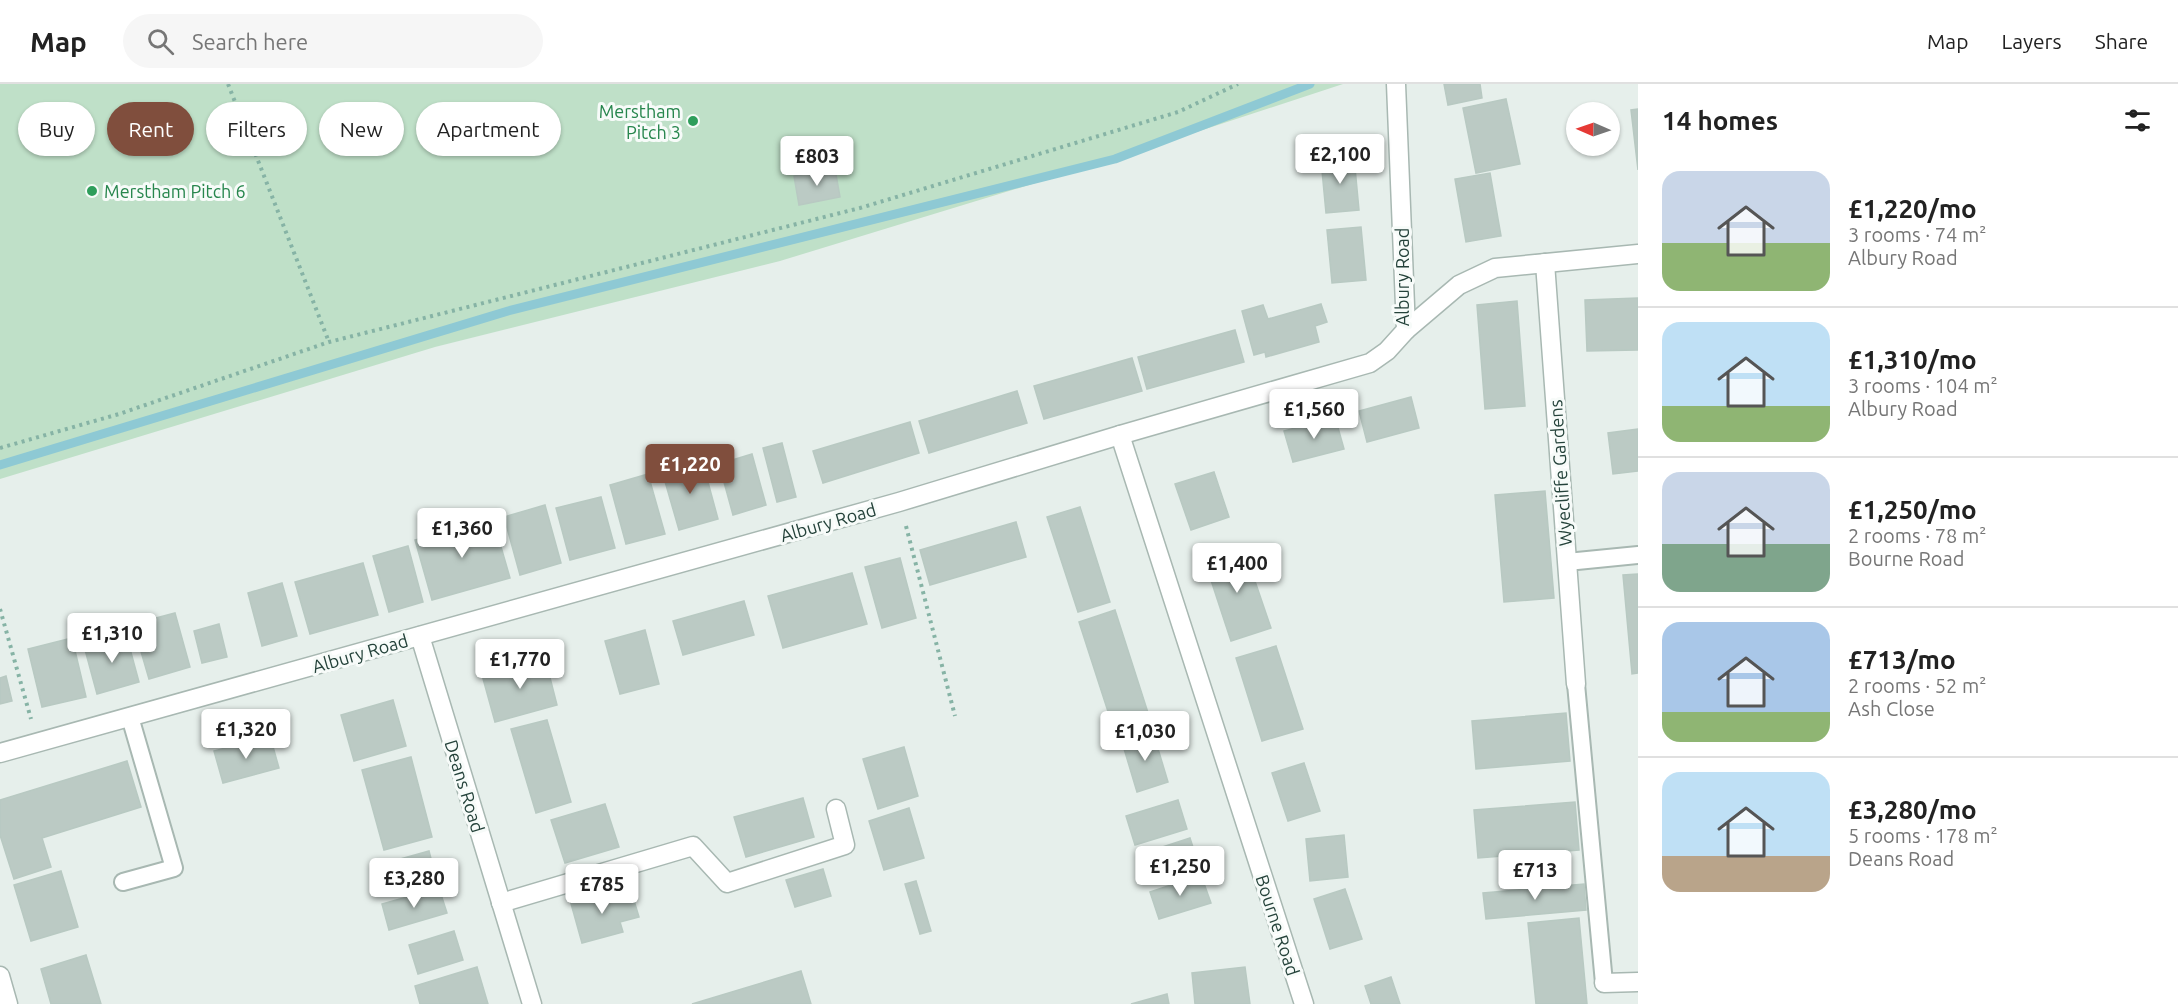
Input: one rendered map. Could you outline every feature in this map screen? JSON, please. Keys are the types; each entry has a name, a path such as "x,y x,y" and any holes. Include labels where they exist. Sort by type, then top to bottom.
{"street":[{"name":"Albury Road","path":"0,753 900,502 1120,435 1364,365 1387,351 1406,330 1396,84"},
{"path":"1406,330 1459,285 1495,268 1638,254"},
{"name":"Wyecliffe Gardens","path":"1545,263 1576,684"},
{"name":"Bourne Road","path":"1120,435 1304,1004"},
{"name":"Deans Road","path":"420,636 532,1004"},
{"path":"501,903 693,846 727,883 845,845 836,809"},
{"path":"0,976 8,1004"},
{"path":"1604,983 1638,982"}],"lane":[{"path":"1567,562 1638,555"},
{"path":"1576,684 1604,983"},
{"path":"123,882 174,868 130,717"}],"path":[{"path":"228,84 329,342"},
{"path":"0,448 119,414 329,342 860,208 1178,112 1238,84"},
{"path":"900,502 955,716"},
{"path":"0,609 37,743"}],"green space":[{"path":"0,84 1343,84 1114,159 780,261 435,347 0,479"}],"building":[{"path":"1444,84 1480,84 1482,98 1448,105"},
{"path":"1506,99 1520,164 1476,173 1463,108"},
{"path":"1638,109 1638,170 1631,110"},
{"path":"1354,157 1359,210 1326,213 1321,160"},
{"path":"835,169 840,197 799,205 794,176"},
{"path":"1490,173 1501,236 1466,242 1455,179"},
{"path":"1361,227 1366,280 1332,283 1327,230"},
{"path":"1638,298 1638,350 1587,351 1585,300"},
{"path":"1517,301 1525,406 1485,409 1477,305"},
{"path":"1321,304 1327,322 1315,326 1319,342 1266,357 1265,352 1254,355 1242,311 1263,305 1268,319"},
{"path":"1235,330 1244,362 1147,389 1138,357"},
{"path":"1132,358 1142,391 1044,419 1034,386"},
{"path":"1017,391 1027,423 929,453 919,421"},
{"path":"1411,397 1419,428 1367,442 1359,411"},
{"path":"1335,417 1344,449 1293,462 1284,431"},
{"path":"910,422 919,453 823,483 813,451"},
{"path":"1638,429 1638,471 1613,474 1608,433"},
{"path":"782,443 796,497 777,502 763,448"},
{"path":"752,454 766,505 733,515 719,464"},
{"path":"702,460 718,519 679,530 662,471"},
{"path":"1214,472 1229,517 1191,530 1175,484"},
{"path":"648,474 665,534 626,544 610,485"},
{"path":"1545,491 1554,598 1504,602 1495,495"},
{"path":"601,497 615,548 570,560 556,508"},
{"path":"545,505 561,563 520,575 504,517"},
{"path":"1080,507 1110,602 1078,612 1047,517"},
{"path":"493,519 510,578 432,600 415,540"},
{"path":"1016,522 1026,557 930,585 920,550"},
{"path":"408,546 423,602 389,612 373,556"},
{"path":"1243,546 1271,628 1231,641 1204,559"},
{"path":"900,558 916,618 882,628 865,567"},
{"path":"363,563 378,615 310,634 295,582"},
{"path":"852,573 867,624 783,648 768,596"},
{"path":"1638,574 1638,673 1632,674 1623,575"},
{"path":"282,583 297,636 262,646 248,593"},
{"path":"744,601 754,635 683,655 673,621"},
{"path":"1115,610 1150,719 1114,730 1079,622"},
{"path":"175,613 190,667 149,679 133,624"},
{"path":"219,624 227,657 202,663 194,631"},
{"path":"645,630 659,684 620,694 605,641"},
{"path":"126,634 139,682 97,694 84,646"},
{"path":"72,638 86,697 42,707 28,649"},
{"path":"1276,646 1303,729 1262,741 1236,658"},
{"path":"545,658 557,705 495,722 482,675"},
{"path":"6,676 12,701 0,704 0,678"},
{"path":"393,700 406,746 354,761 341,715"},
{"path":"1566,713 1570,761 1476,769 1472,721"},
{"path":"547,720 571,802 536,813 511,729"},
{"path":"1153,732 1168,782 1137,792 1122,742"},
{"path":"270,736 279,768 223,783 214,751"},
{"path":"904,747 918,796 878,809 863,759"},
{"path":"411,757 432,837 384,850 362,770"},
{"path":"127,761 141,807 42,838 51,867 14,879 0,835 0,800"},
{"path":"1304,763 1320,811 1288,821 1272,773"},
{"path":"803,798 814,837 746,857 734,817"},
{"path":"1178,800 1187,829 1135,845 1126,816"},
{"path":"1575,802 1579,850 1478,858 1474,810"},
{"path":"605,804 619,847 565,863 551,820"},
{"path":"909,808 924,858 884,870 869,821"},
{"path":"1344,835 1348,877 1310,881 1306,839"},
{"path":"1190,838 1199,866 1147,883 1138,855"},
{"path":"429,851 436,878 401,888 393,861"},
{"path":"823,869 831,896 795,907 786,880"},
{"path":"61,871 78,927 31,941 14,885"},
{"path":"1201,875 1211,903 1159,919 1150,892"},
{"path":"916,881 931,931 920,934 905,884"},
{"path":"1584,884 1586,910 1486,919 1483,893"},
{"path":"439,888 447,913 389,930 382,904"},
{"path":"609,889 612,900 632,894 639,917 620,922 623,932 582,943 570,900"},
{"path":"1345,889 1362,939 1330,949 1314,899"},
{"path":"1579,918 1587,1004 1536,1004 1528,923"},
{"path":"454,931 463,960 418,974 409,945"},
{"path":"86,955 101,1004 51,1004 41,969"},
{"path":"477,967 488,1004 420,1004 415,986"},
{"path":"1245,967 1250,1004 1195,1004 1192,973"},
{"path":"801,971 811,1004 692,1004"},
{"path":"1391,977 1400,1004 1371,1004 1365,986"},
{"path":"1167,994 1169,1004 1131,1004"}],"waterway":[{"path":"0,465 508,311 1115,159 1310,84"}],"place":[{"name":"Merstham Pitch 3","path":"693,121"},
{"name":"Merstham Pitch 6","path":"92,191"}]}
